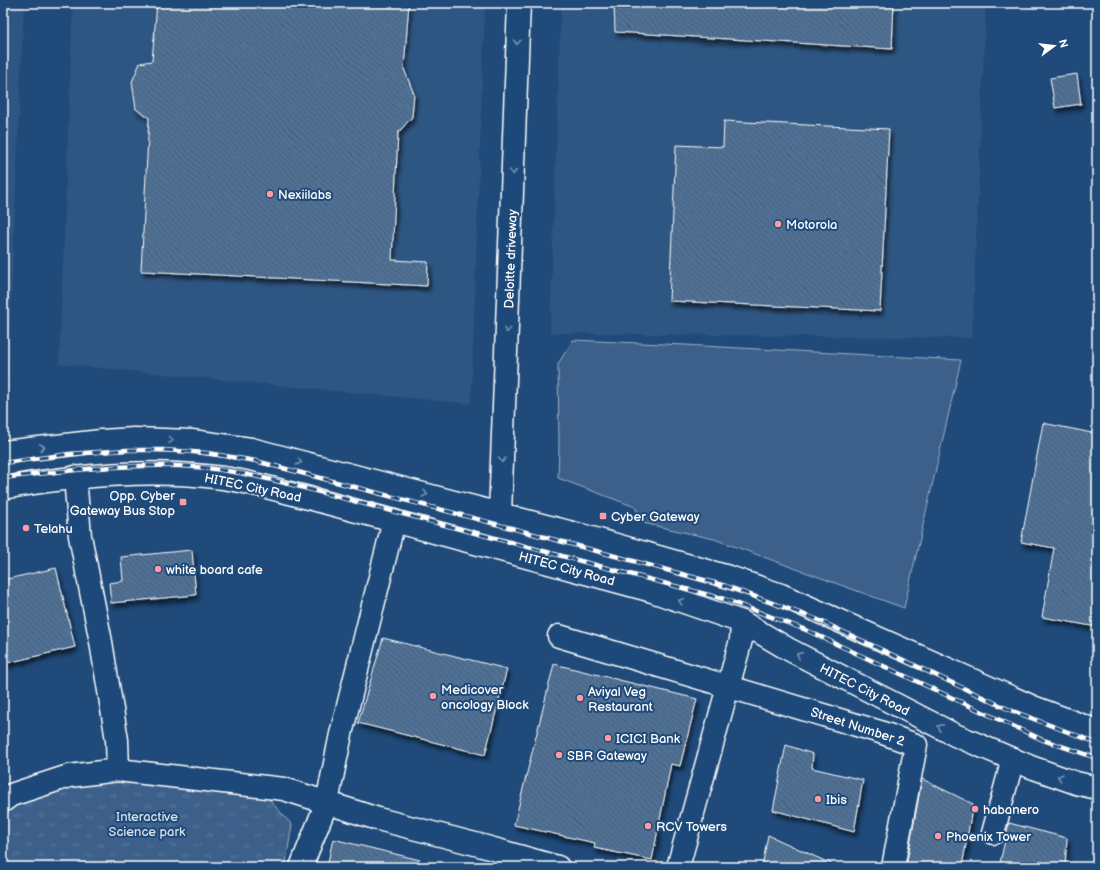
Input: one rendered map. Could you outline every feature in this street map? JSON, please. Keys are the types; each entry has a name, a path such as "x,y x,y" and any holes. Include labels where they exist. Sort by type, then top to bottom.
{"street":[{"name":"Deloitte driveway","path":"500,514 519,3"},
{"path":"3,452 108,440 134,439 192,441 251,449 500,514 729,577 782,595 1033,707 1097,731"},
{"name":"HITEC City Road","path":"3,488 75,477 112,474 188,474 224,478 257,485 394,521 652,591 742,622 788,649 955,735 1031,767 1097,788"},
{"path":"75,477 80,536 103,657 116,740 118,770"},
{"path":"301,867 327,802 341,734 394,521"},
{"path":"678,867 741,640 742,622"},
{"name":"Street Number 2","path":"559,636 880,732 922,747 893,867"},
{"path":"993,832 1013,759"},
{"path":"3,801 11,795 69,776 118,770 284,789 378,819 558,867"}],"shaded area":[{"path":"3,3 24,3 7,392 3,393"},
{"path":"73,3 485,3 471,404 59,364"},
{"path":"561,3 986,3 972,338 550,333"}],"green space":[{"path":"573,340 961,360 904,608 714,539 643,523 635,507 558,478 558,364"},
{"name":"Interactive Science park","path":"107,778 265,795 292,825 285,867 3,867 3,808 54,789"}],"building":[{"name":"Nexiilabs","path":"157,3 409,3 404,69 414,94 412,117 398,133 392,260 428,262 427,286 141,271 149,118 136,109 132,82 140,63 152,61"},
{"path":"614,3 894,3 892,49 615,32"},
{"path":"1077,74 1081,104 1055,108 1050,78"},
{"name":"Motorola","path":"724,121 889,129 880,311 669,301 676,145 723,147"},
{"path":"1043,423 1097,434 1097,627 1042,617 1054,548 1021,542"},
{"name":"white board cafe","path":"192,550 196,595 111,603 109,583 123,581 121,557"},
{"path":"56,568 75,647 3,664 3,580"},
{"name":"Medicover oncology Block","path":"383,638 507,669 485,755 358,723"},
{"name":"SBR Gateway","path":"554,664 697,699 680,766 671,764 652,860 594,848 595,843 514,825"},
{"name":"Ibis","path":"786,745 813,754 812,768 863,780 854,832 773,810"},
{"name":"Phoenix Tower","path":"922,779 973,804 962,867 906,867"},
{"path":"1009,823 1067,838 1065,867 999,867"},
{"path":"768,835 838,867 762,867"},
{"path":"333,839 420,860 419,867 327,867"}],"railway":[{"path":"3,463 69,454 127,450 163,450 207,453 256,461 726,586 816,619 1010,710 1097,743"},
{"path":"3,478 113,467 179,466 222,470 293,485 724,599 806,630 1043,740 1097,758"}],"place":[{"name":"Nexiilabs","path":"270,194"},
{"name":"Motorola","path":"778,224"},
{"name":"Opp. Cyber Gateway Bus Stop","path":"183,502"},
{"name":"Cyber Gateway","path":"603,516"},
{"name":"Telahu","path":"26,528"},
{"name":"white board cafe","path":"158,569"},
{"name":"Medicover oncology Block","path":"433,696"},
{"name":"Aviyal Veg Restaurant","path":"580,698"},
{"name":"ICICI Bank","path":"608,738"},
{"name":"SBR Gateway","path":"559,755"},
{"name":"Ibis","path":"818,799"},
{"name":"habanero","path":"975,809"},
{"name":"RCV Towers","path":"648,826"},
{"name":"Phoenix Tower","path":"938,836"}]}
